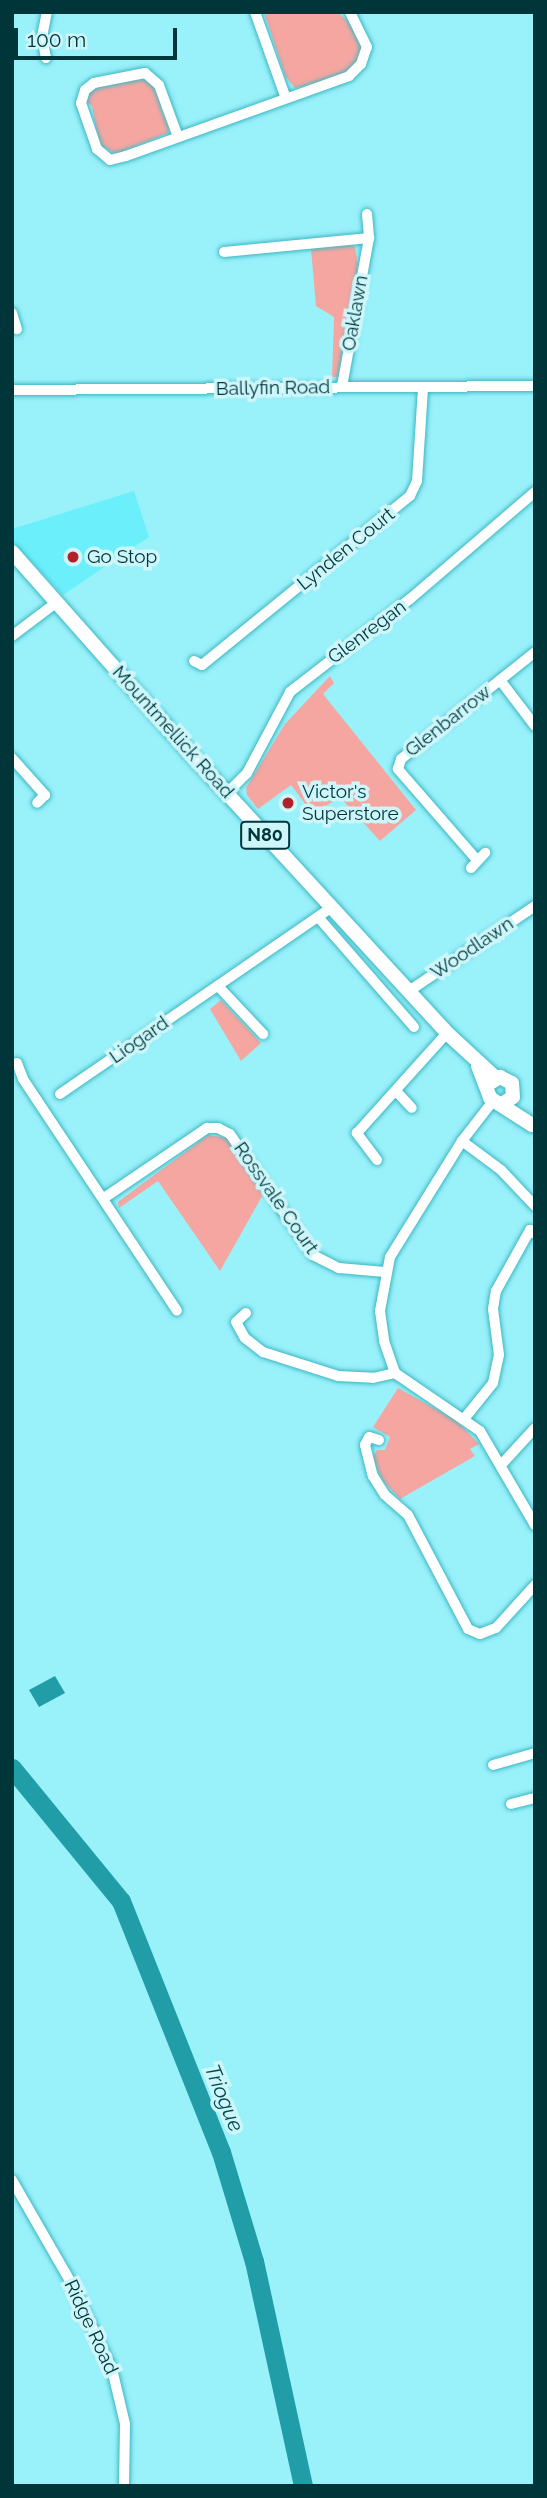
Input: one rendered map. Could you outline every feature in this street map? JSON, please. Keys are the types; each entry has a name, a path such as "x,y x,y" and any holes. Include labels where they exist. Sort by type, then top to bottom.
{"main road":[{"name":"Mountmellick Road","path":"12,552 227,793 477,1065 498,1093 534,1127"}],"street":[{"path":"46,58 42,37 47,12"},
{"path":"254,12 285,96"},
{"path":"178,136 159,85 145,74 94,83 85,90 82,103 92,141 110,160 178,136 285,96 342,79 361,64 366,38 349,12"},
{"name":"Oaklawn","path":"342,387 369,238 367,214"},
{"path":"224,253 369,238"},
{"path":"12,313 17,330"},
{"name":"Ballyfin Road","path":"12,390 535,386"},
{"name":"Lynden Court","path":"194,661 202,665 410,496 418,481 423,387"},
{"name":"Glenregan","path":"227,793 247,773 290,692 410,599 535,492"},
{"path":"12,636 57,601"},
{"name":"Glenbarrow","path":"477,860 398,769 401,759 535,652"},
{"name":"Glenbarrow","path":"500,680 535,726"},
{"path":"12,758 45,795 37,803"},
{"name":"Woodlawn","path":"409,991 535,906"},
{"name":"Liogard","path":"60,1094 332,907"},
{"path":"318,917 414,1027"},
{"path":"218,985 263,1034"},
{"path":"377,1160 357,1133 447,1033"},
{"path":"17,1063 23,1079 177,1311"},
{"path":"396,1091 412,1108"},
{"path":"498,1093 462,1141 398,1237 385,1272 380,1311 386,1350 395,1373 480,1431 535,1525"},
{"name":"Rossvale Court","path":"104,1198 207,1128 218,1128 230,1134 313,1255 339,1268 385,1272"},
{"path":"462,1141 501,1170 535,1206"},
{"path":"464,1419 493,1383 499,1355 493,1310 496,1291 530,1230 535,1234"},
{"path":"247,1313 236,1322 245,1338 275,1356 338,1376 373,1378 395,1373"},
{"path":"501,1465 535,1428"},
{"path":"379,1440 369,1437 365,1445 373,1476 385,1495 408,1515 468,1629 488,1633 535,1585"},
{"path":"493,1765 535,1753"},
{"path":"511,1804 535,1798"},
{"name":"Ridge Road","path":"12,2180 70,2281 115,2377 125,2424 124,2486"}],"shaded area":[{"path":"264,12 338,12 356,30 363,51 353,68 340,77 295,88 285,76"},
{"path":"134,76 150,80 157,88 162,113 170,121 168,133 116,154 99,144 92,106 86,101 89,91"},
{"path":"345,243 355,247 358,265 338,377 332,377 334,317 316,306 311,249"},
{"path":"134,491 149,537 63,595 12,540 12,529"},
{"path":"330,676 334,683 323,694 416,810 380,841 340,797 313,814 291,785 258,809 247,795 246,788 285,724"},
{"path":"221,1000 261,1043 241,1061 210,1009"},
{"path":"208,1135 228,1138 265,1191 220,1271 158,1181 119,1208 118,1202"},
{"path":"398,1388 457,1421 479,1444 470,1449 475,1456 400,1499 382,1480 373,1457 377,1450 385,1450 390,1437 373,1427"},
{"path":"55,1676 65,1693 39,1707 29,1690"}],"waterway":[{"name":"Triogue","path":"12,1768 121,1901 221,2152 254,2261 303,2486"}],"place":[{"name":"Go Stop","path":"73,557"},
{"name":"Victor's Superstore","path":"288,803"}]}
